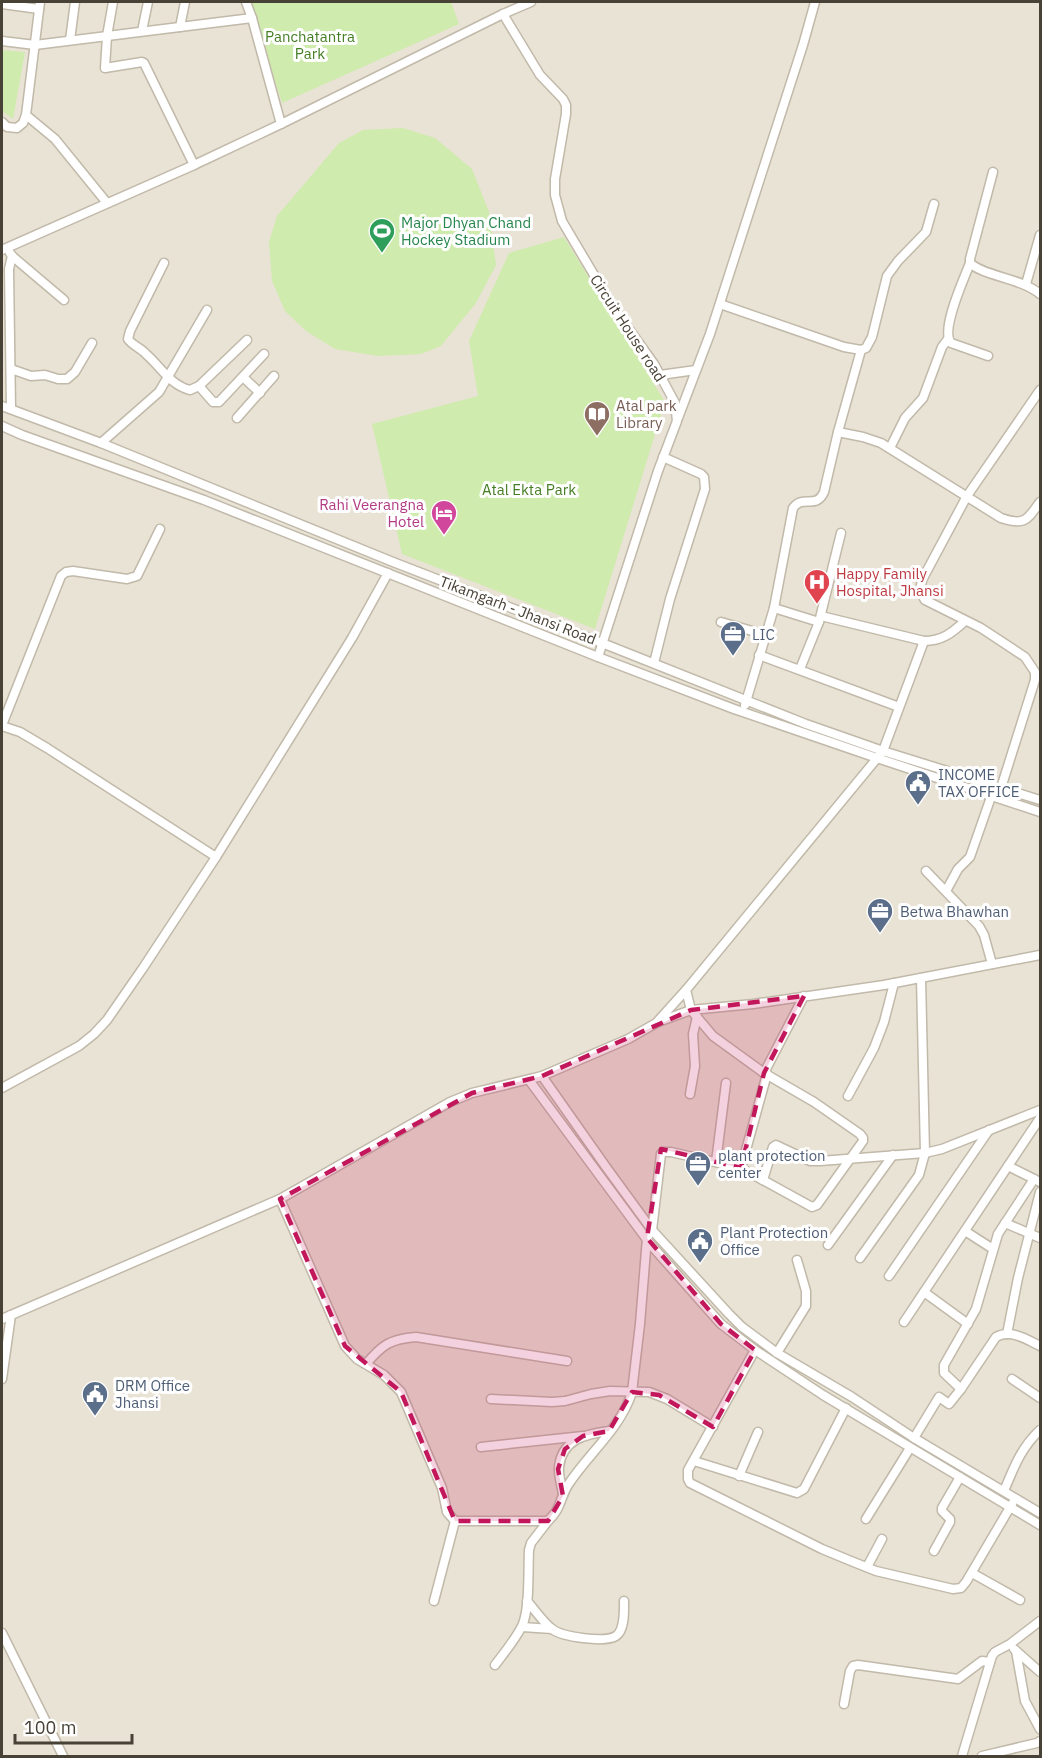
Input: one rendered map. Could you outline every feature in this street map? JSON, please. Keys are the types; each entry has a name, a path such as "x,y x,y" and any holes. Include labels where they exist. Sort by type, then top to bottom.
{"street":[{"path":"70,40 75,2"},
{"path":"113,2 107,36 105,68 144,63 194,165"},
{"path":"142,31 148,2"},
{"path":"180,27 184,2"},
{"path":"246,2 281,124"},
{"path":"64,300 4,248 194,165 502,14 531,2"},
{"path":"598,657 663,457 720,304 815,2"},
{"path":"2,4 40,5 26,115 23,123 17,128 7,127 2,122"},
{"name":"Circuit House road","path":"502,14 531,63 566,105 555,179 555,195 561,221 613,308 654,364 675,403 677,421"},
{"path":"2,41 34,45 252,18"},
{"path":"26,115 56,139 107,203"},
{"path":"890,448 905,418 923,398 942,347 948,339 951,316 970,263 993,172"},
{"path":"720,304 844,347 861,350 866,348 872,337 887,276 926,232 934,204"},
{"path":"1026,284 1041,235"},
{"path":"11,409 9,269 12,256"},
{"path":"164,263 130,331 128,339 130,343 148,355 169,378 186,389 194,389 247,340"},
{"path":"970,263 978,269 1026,284 1041,294"},
{"path":"100,443 151,400 169,378 207,310"},
{"path":"948,339 957,345 988,356"},
{"path":"11,369 31,376 45,375 67,379 75,372 92,343"},
{"path":"743,712 774,608 793,508 801,501 821,499 861,350"},
{"path":"199,386 213,402 219,402 264,354"},
{"path":"660,375 696,370"},
{"path":"237,418 274,376"},
{"path":"243,377 260,393"},
{"path":"1000,788 1035,680 1035,672 1025,657 981,628 925,600 920,591 922,580 968,496 1041,390"},
{"name":"Tikamgarh - Jhansi Road","path":"2,406 806,724 883,751 1041,800"},
{"name":"Tikamgarh - Jhansi Road","path":"2,426 204,500 598,657 743,712 1041,812"},
{"path":"838,432 871,439 890,448 1001,518 1019,522 1027,519 1041,502"},
{"path":"654,663 670,599 705,489 701,474 663,457"},
{"path":"160,529 140,572 133,578 73,571 61,576 2,725 20,732 57,754 216,857"},
{"path":"800,669 820,619 841,533"},
{"path":"322,548 327,535"},
{"path":"2,1088 72,1050 101,1027 216,857 352,638 387,573"},
{"path":"774,608 924,641 941,639 953,633 965,621"},
{"path":"721,622 766,635"},
{"path":"658,1022 883,751 924,641"},
{"path":"759,655 899,707"},
{"path":"1018,805 1020,794"},
{"path":"946,891 958,869 970,857 991,797"},
{"path":"926,871 980,927 992,964"},
{"path":"2,1319 280,1199 444,1105 472,1093 542,1076 628,1039 658,1022 691,1010 894,983 1041,955"},
{"path":"860,1258 919,1174 925,1153 921,978"},
{"path":"848,1096 874,1048 884,1022 894,983"},
{"path":"495,1665 522,1627 525,1617 531,1543 558,1509 567,1487 609,1431 629,1401 632,1392 647,1238 652,1230 661,1154 671,1152 741,1168 808,1207 815,1207 862,1141 862,1136 814,1102 766,1073 713,1036 691,1010 686,990"},
{"path":"741,1168 766,1073 804,996"},
{"path":"690,1094 695,1060 693,1034 697,1017"},
{"path":"542,1076 652,1230 742,1327 777,1353 1041,1513"},
{"path":"530,1080 666,1264 721,1324 754,1350 823,1395 1041,1525"},
{"path":"716,1162 726,1083"},
{"path":"763,1180 776,1145 810,1161 925,1153 942,1149 1041,1110"},
{"path":"904,1322 1041,1118"},
{"path":"889,1276 989,1130"},
{"path":"828,1245 893,1155"},
{"path":"961,1389 944,1374 944,1365 981,1296 998,1234 1037,1180 1008,1167"},
{"path":"1007,1334 1029,1233 1041,1192"},
{"path":"280,1199 345,1346 357,1359 384,1375 401,1392 442,1488 447,1512 455,1521 548,1521"},
{"path":"1005,1223 1041,1238"},
{"path":"965,1231 993,1249"},
{"path":"777,1353 806,1306 806,1291 797,1260"},
{"path":"924,1292 968,1324"},
{"path":"2,1379 12,1315"},
{"path":"914,1438 939,1397 949,1404 996,1337 1007,1334 1017,1335 1041,1346"},
{"path":"366,1364 378,1349 389,1342 416,1337 567,1361"},
{"path":"754,1350 687,1475 690,1483 822,1549 876,1571 953,1589 961,1588 972,1573 1016,1498"},
{"path":"1012,1379 1041,1398"},
{"path":"823,1395 829,1384"},
{"path":"492,1399 552,1402 566,1401 601,1392 648,1392 659,1395 713,1427"},
{"path":"694,1461 797,1494 801,1492 846,1408"},
{"path":"895,1439 901,1429"},
{"path":"1004,1491 1025,1445 1041,1430"},
{"path":"481,1447 609,1431"},
{"path":"739,1476 758,1432"},
{"path":"563,1496 558,1468 560,1459 571,1442 583,1436"},
{"path":"866,1519 910,1448"},
{"path":"934,1551 950,1522 942,1508 960,1477"},
{"path":"434,1601 455,1521"},
{"path":"867,1567 882,1539"},
{"path":"972,1573 1020,1600"},
{"path":"527,1601 552,1629"},
{"path":"522,1627 552,1629 570,1636 607,1639 616,1636 623,1622 624,1601"},
{"path":"962,1756 995,1652 1013,1647 1041,1621"},
{"path":"2,1633 63,1756"},
{"path":"1013,1647 1041,1672"},
{"path":"1013,1647 1025,1701 1041,1729"},
{"path":"844,1704 853,1666 953,1679 961,1678 982,1661 990,1662"},
{"path":"982,1756 1041,1741"}],"highlighted area":[{"path":"804,996 764,1073 741,1168 661,1149 647,1238 721,1324 755,1350 713,1427 659,1395 632,1392 609,1431 583,1436 565,1449 558,1469 563,1496 548,1521 455,1521 401,1392 345,1346 280,1199 472,1093 542,1076 691,1010"}],"shaded area":[{"path":"2,2 1040,2 1040,1756 2,1756"}],"green space":[{"name":"Panchatantra Park","path":"250,2 451,2 459,24 282,103"},
{"path":"2,50 25,52 13,119 2,111"},
{"name":"Major Dhyan Chand Hockey Stadium","path":"403,128 435,138 472,169 489,212 496,265 476,303 441,346 421,354 378,356 335,349 306,331 285,311 272,281 269,242 277,216 339,143 363,130"},
{"name":"Atal Ekta Park","path":"564,237 665,402 595,629 402,554 372,424 478,396 469,341 509,253"}],"place":[{"name":"Major Dhyan Chand Hockey Stadium","path":"382,254"},
{"name":"Atal park Library","path":"597,437"},
{"name":"Rahi Veerangna Hotel","path":"444,536"},
{"name":"Happy Family Hospital, Jhansi","path":"817,605"},
{"name":"LIC","path":"733,657"},
{"name":"INCOME TAX OFFICE","path":"918,806"},
{"name":"Betwa Bhawhan","path":"880,934"},
{"name":"plant protection center","path":"698,1187"},
{"name":"Plant Protection Office","path":"700,1264"},
{"name":"DRM Office Jhansi","path":"95,1417"}]}
